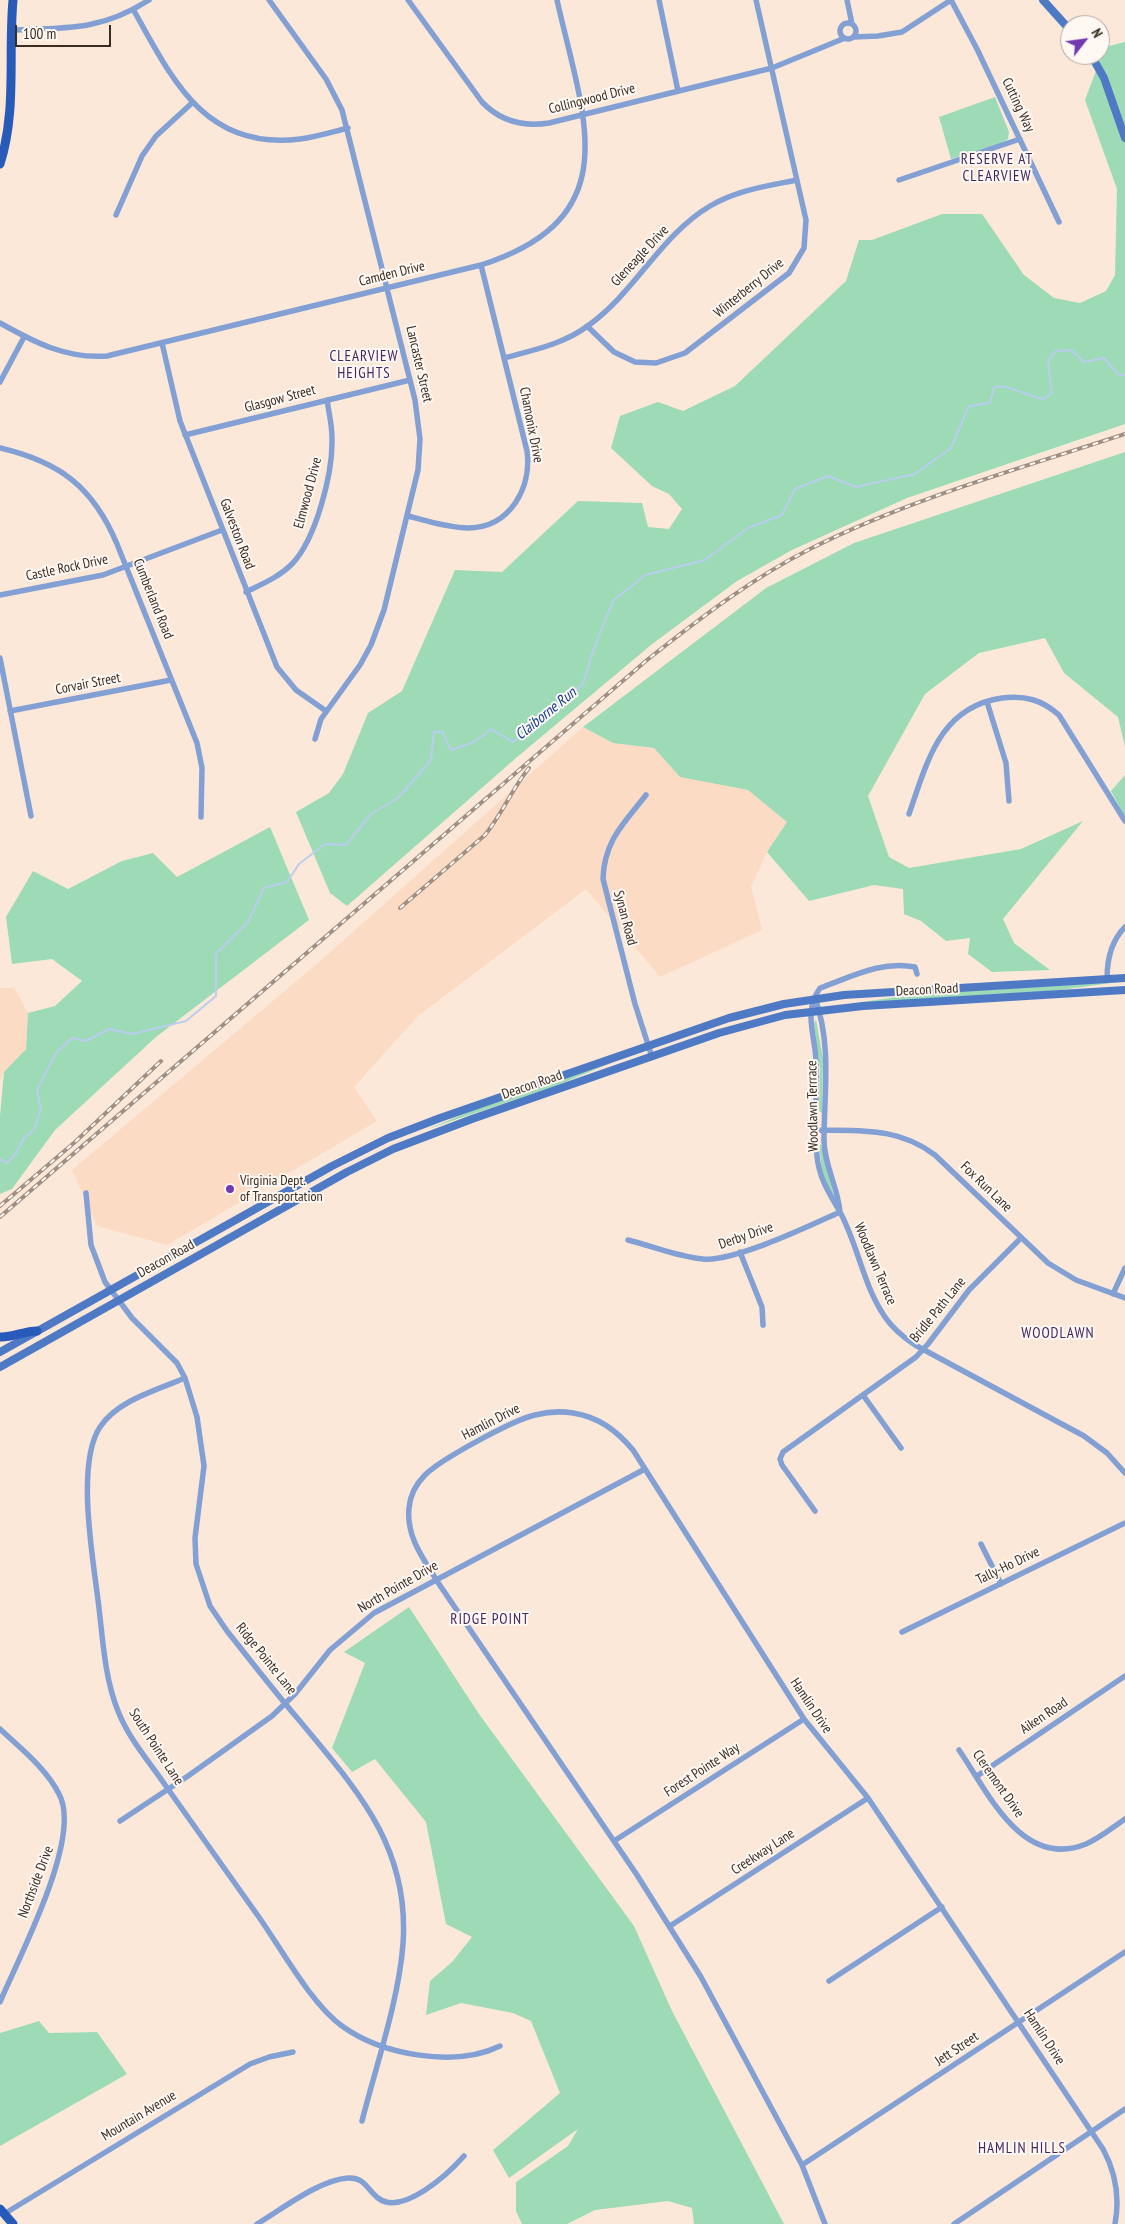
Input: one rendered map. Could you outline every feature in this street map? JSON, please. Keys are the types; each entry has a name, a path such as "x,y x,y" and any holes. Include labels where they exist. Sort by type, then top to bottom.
{"main road":[{"path":"0,164 11,109 13,0"},
{"path":"1043,0 1060,19"},
{"path":"1097,65 1104,78 1125,138"},
{"name":"Deacon Road","path":"0,1352 324,1171 388,1138 647,1045 751,1011 815,998 1125,978"},
{"name":"Deacon Road","path":"0,1367 347,1172 393,1149 472,1118 733,1029 809,1011 1125,990"},
{"path":"0,1337 7,1338 22,1331 37,1332"},
{"path":"2,2211 13,2224"}],"street":[{"path":"11,30 78,28 110,20 149,0"},
{"name":"Lancaster Street","path":"268,0 326,79 335,95 348,128 419,419 420,446 416,485 378,628 360,665 326,711 317,729 315,739"},
{"name":"Collingwood Drive","path":"408,0 482,102 496,114 511,121 532,125 549,123 772,68 844,38"},
{"name":"Camden Drive","path":"0,323 24,337 56,350 84,356 107,356 481,265 515,252 541,238 568,210 578,189 585,163 586,136 557,0"},
{"path":"659,0 678,91"},
{"name":"Winterberry Drive","path":"587,326 614,352 635,362 666,361 686,353 785,278 795,266 804,248 807,228 756,0"},
{"path":"847,0 849,14 854,27 853,37"},
{"path":"840,33 844,38 902,32 951,0"},
{"name":"Cutting Way","path":"951,0 965,23 1059,222"},
{"path":"133,9 168,72 192,102 209,117 229,128 269,140 299,139 348,128"},
{"path":"832,44 840,33 840,28 849,14"},
{"path":"844,24 854,27 868,36"},
{"path":"116,215 135,168 146,150 156,136 192,102"},
{"path":"899,180 1020,140"},
{"name":"Gleneagle Drive","path":"504,358 548,346 587,326 610,307 684,226 709,206 749,189 797,180"},
{"name":"Chamonix Drive","path":"408,516 460,527 479,527 498,519 520,496 527,481 528,460 481,265"},
{"path":"0,382 24,337"},
{"name":"Galveston Road","path":"162,343 175,403 185,435 246,592 281,674 296,690 326,711"},
{"name":"Glasgow Street","path":"185,435 410,380"},
{"name":"Elmwood Drive","path":"246,592 275,578 292,563 313,530 332,453 332,428 328,400"},
{"name":"Cumberland Road","path":"0,448 43,462 67,474 82,487 103,514 126,567 200,755 203,780 201,817"},
{"name":"Castle Rock Drive","path":"0,595 103,575 222,530"},
{"path":"0,658 31,816"},
{"name":"Corvair Street","path":"10,711 171,680"},
{"path":"910,814 928,759 942,734 951,723 964,713 987,702 1020,697 1035,700 1052,708 1065,722 1125,821"},
{"path":"987,702 1006,763 1009,802"},
{"name":"Synan Road","path":"646,795 612,839 604,858 603,879 647,1045 652,1057"},
{"path":"1107,979 1110,954 1118,934 1125,927"},
{"path":"809,1011 820,988 884,966 903,965 915,967 917,974"},
{"name":"Woodlawn Terrrace","path":"815,998 820,1010 827,1076 825,1154 839,1198 840,1212"},
{"name":"Woodlawn Terrace","path":"809,1011 816,1056 817,1156 820,1171 831,1199 840,1212 883,1314 898,1333 924,1350 1084,1436 1107,1453 1125,1473"},
{"name":"Fox Run Lane","path":"817,1130 880,1132 898,1135 915,1142 935,1155 1020,1239 1062,1272 1076,1280 1125,1298"},
{"name":"Ridge Pointe Lane","path":"86,1193 91,1245 105,1282 132,1318 177,1363 185,1378 197,1417 204,1466 195,1538 199,1578 218,1618 285,1704 360,1794 378,1824 393,1865 402,1906 403,1943 397,1985 362,2121"},
{"name":"Derby Drive","path":"628,1240 702,1259 718,1259 840,1212"},
{"name":"Bridle Path Lane","path":"815,1511 781,1463 783,1452 924,1350 964,1296 1020,1239"},
{"path":"740,1252 762,1306 763,1325"},
{"path":"1113,1294 1125,1268"},
{"name":"South Pointe Lane","path":"185,1378 126,1404 111,1414 94,1438 90,1453 90,1529 110,1688 124,1725 325,2010 353,2032 381,2044 440,2058 479,2054 500,2046"},
{"path":"863,1395 901,1448"},
{"name":"Hamlin Drive","path":"825,2224 802,2165 701,1977 614,1841 436,1579 412,1536 409,1508 410,1498 418,1483 431,1469 444,1460 520,1420 548,1412 572,1412 596,1420 615,1431 633,1450 804,1719 868,1798 1092,2131 1114,2172 1118,2195 1115,2224"},
{"name":"North Pointe Drive","path":"120,1821 259,1726 285,1704 330,1650 354,1627 390,1603 645,1469"},
{"name":"Tally-Ho Drive","path":"902,1632 1125,1523"},
{"path":"981,1544 1001,1584"},
{"name":"Aiken Road","path":"977,1776 1125,1676"},
{"name":"Forest Pointe Way","path":"614,1841 804,1719"},
{"name":"Northside Drive","path":"0,1729 34,1762 55,1787 63,1803 66,1819 64,1842 56,1868 0,2002"},
{"name":"Cleremont Drive","path":"959,1750 1011,1824 1021,1835 1038,1845 1059,1849 1079,1846 1095,1839 1125,1819"},
{"name":"Creekway Lane","path":"670,1926 868,1798"},
{"path":"829,1982 942,1907"},
{"name":"Jett Street","path":"802,2165 1125,1952"},
{"name":"Mountain Avenue","path":"2,2211 250,2064 269,2057 294,2052"},
{"path":"954,2224 1125,2109"},
{"path":"257,2224 299,2196 345,2178 362,2181 380,2200 397,2203 417,2194 443,2176 464,2156"}],"shaded area":[{"path":"583,727 613,743 654,748 680,777 748,790 787,822 767,852 751,887 762,930 660,977 586,889 418,1016 354,1087 377,1121 167,1245 97,1226 72,1170 318,963"},
{"path":"0,988 14,988 28,1013 26,1049 4,1072 0,1080"}],"green space":[{"path":"1125,42 1125,424 907,498 792,550 737,581 651,645 516,758 347,906 330,893 296,812 329,793 343,774 368,713 402,691 455,570 502,572 578,501 642,503 648,527 669,529 682,509 669,494 652,486 611,448 620,416 658,402 683,411 735,386 846,281 859,240 872,240 942,214 982,214 1024,275 1054,298 1080,303 1106,291 1115,275 1117,189 1085,100 1098,65 1110,65 1110,46"},
{"path":"995,97 1009,132 1008,139 1002,143 951,159 939,117"},
{"path":"1125,452 1125,747 1118,717 1064,673 1045,638 979,653 925,694 868,796 889,857 909,868 1021,849 1083,821 1003,919 1014,943 1050,970 992,972 968,954 970,938 946,941 921,921 904,914 903,889 874,885 809,901 767,852 787,822 748,790 680,777 654,748 613,743 583,727 766,588 854,543"},
{"path":"1125,775 1125,817 1111,791"},
{"path":"270,827 309,920 156,1037 55,1130 12,1189 0,1194 0,1116 4,1072 26,1049 28,1013 55,1006 82,981 52,959 12,964 6,917 33,871 68,889 122,861 153,853 177,877"},
{"path":"1118,982 1053,991 854,1003 919,994"},
{"path":"816,1019 823,1059 822,1113 819,1111 820,1069 814,1024"},
{"path":"613,1062 558,1085 428,1129 473,1110"},
{"path":"819,1144 821,1145 834,1196 832,1196 822,1171"},
{"path":"409,1607 479,1714 634,1926 672,2011 784,2224 694,2224 692,2208 668,2201 595,2210 567,2224 522,2224 516,2211 516,2182 568,2146 578,2129 509,2178 493,2150 560,2093 531,2021 513,2013 461,2003 426,2015 430,1981 452,1962 472,1937 446,1924 426,1822 375,1759 352,1772 332,1748 365,1663 344,1652"},
{"path":"39,2021 49,2033 97,2032 127,2074 0,2146 0,2033"}],"waterway":[{"name":"Claiborne Run","path":"0,1159 7,1163 17,1152 24,1138 34,1130 41,1109 37,1090 56,1053 72,1038 86,1041 109,1029 132,1034 186,1021 216,996 216,954 248,922 264,888 287,882 299,864 325,844 346,845 371,814 398,798 431,760 434,732 442,731 451,750 474,742 491,729 513,742 583,684 593,651 613,601 645,575 705,560 748,528 782,515 795,489 828,476 856,487 915,474 951,448 969,406 990,403 994,387 1006,387 1044,399 1052,393 1048,360 1056,351 1071,350 1084,362 1104,358 1118,374 1125,375"}],"railway":[{"path":"0,1217 647,660 726,600 767,573 810,549 886,515 965,486 1125,434"},
{"path":"400,908 485,835 529,768"},
{"path":"0,1206 75,1142 161,1061"}],"place":[{"name":"Virginia Dept. of Transportation","path":"230,1189"}],"district":[{"name":"RESERVE AT CLEARVIEW","path":"997,168"},
{"name":"CLEARVIEW HEIGHTS","path":"364,366"},
{"name":"WOODLAWN","path":"1058,1334"},
{"name":"RIDGE POINT","path":"490,1620"},
{"name":"HAMLIN HILLS","path":"1022,2149"}]}
